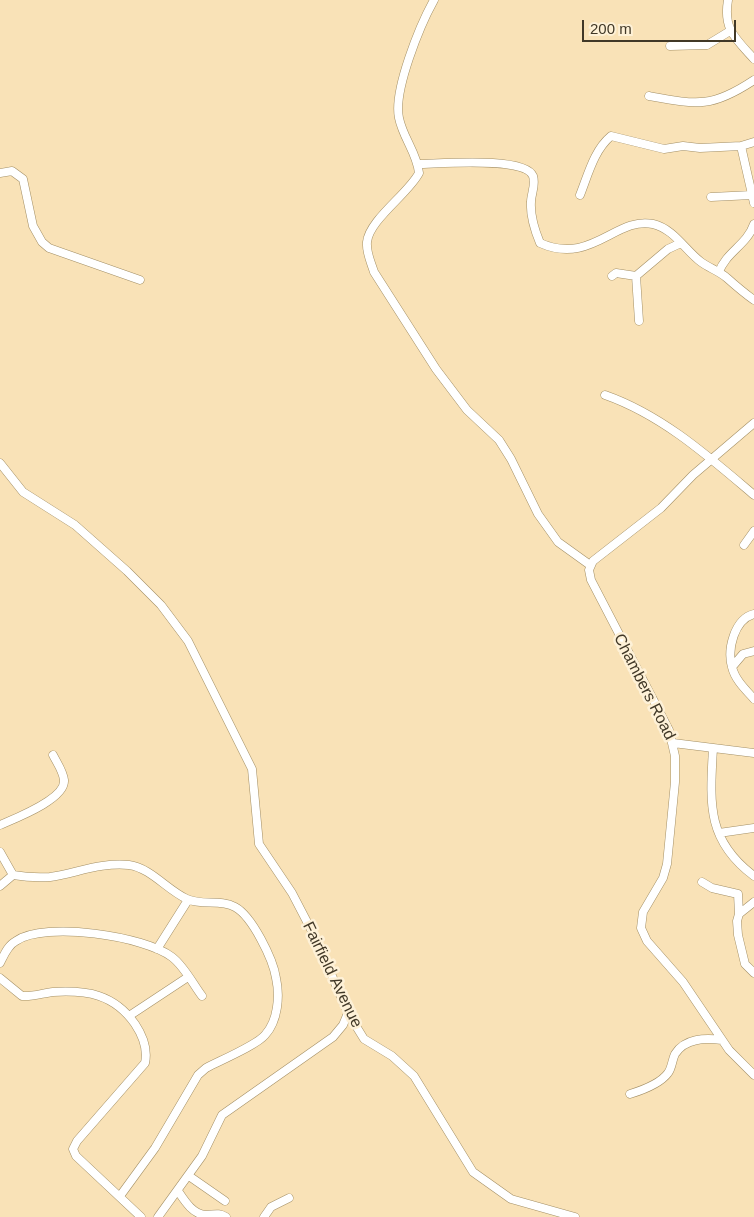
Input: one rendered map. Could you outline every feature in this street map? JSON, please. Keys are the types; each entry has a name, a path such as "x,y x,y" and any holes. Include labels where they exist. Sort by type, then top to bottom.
{"street":[{"path":"434,0 413,44 399,100 398,116 403,133 418,164 419,173 414,181 394,201 367,240 368,254 374,272 436,369 467,410 499,440 511,459 538,514 558,542 590,565 661,508 711,459 754,423"},
{"path":"728,0 726,21 730,31 754,58"},
{"path":"670,46 707,45 730,31"},
{"path":"650,96 687,103 716,101 734,93 754,80"},
{"path":"580,195 599,151 604,142 611,136 664,149 683,146 700,148 740,146 754,142"},
{"path":"711,197 753,199 740,146"},
{"path":"418,164 501,163 522,166 530,171 533,177 531,203 540,244 566,251 580,248 630,227 647,224 656,225 667,231 701,262 719,272 754,300"},
{"path":"0,173 12,171 23,178 33,226 42,242 49,248 140,280"},
{"path":"719,272 723,261 744,243 754,224"},
{"path":"612,276 616,273 636,276 668,249 681,243"},
{"path":"636,276 639,321"},
{"path":"605,395 650,414 711,459 754,495"},
{"name":"Fairfield Avenue","path":"0,463 23,492 75,525 127,570 161,604 188,640 252,769 259,844 292,893 317,941 348,1013 364,1039 392,1056 414,1076 473,1172 511,1198 575,1217"},
{"path":"744,545 754,531"},
{"name":"Chambers Road","path":"590,565 591,580 669,730 673,743 675,782 667,864 661,884 643,912 641,928 643,936 683,982 729,1050 754,1074"},
{"path":"754,614 736,629 731,653 732,667 741,685 754,699"},
{"path":"732,667 743,654 754,651"},
{"path":"673,743 754,753"},
{"path":"713,748 710,796 714,821 721,841 736,863 754,876"},
{"path":"0,826 59,794 64,781 62,771 53,755"},
{"path":"719,833 754,828"},
{"path":"0,852 12,876"},
{"path":"0,886 12,876 50,877 103,866 131,865 144,871 188,900 223,903 235,907 248,917 257,931 276,977 278,1003 272,1025 265,1037 206,1068 198,1076 144,1166 120,1196"},
{"path":"702,882 712,888 738,894 738,935 745,964 754,973"},
{"path":"157,949 188,900"},
{"path":"739,914 754,902"},
{"path":"0,962 16,941 40,933 104,934 157,949 172,957 202,996"},
{"path":"129,1016 188,977"},
{"path":"0,978 22,996 51,992 76,992 102,996 112,1001 129,1016 143,1038 147,1056 145,1064 76,1141 73,1149 76,1156 141,1217"},
{"path":"158,1217 202,1156 222,1115 333,1037 344,1025 348,1013"},
{"path":"630,1094 641,1091 669,1072 674,1056 680,1048 701,1038 722,1040"},
{"path":"189,1176 225,1201"},
{"path":"178,1191 196,1212 206,1215 218,1214 226,1217"},
{"path":"264,1217 271,1207 289,1198"}]}
